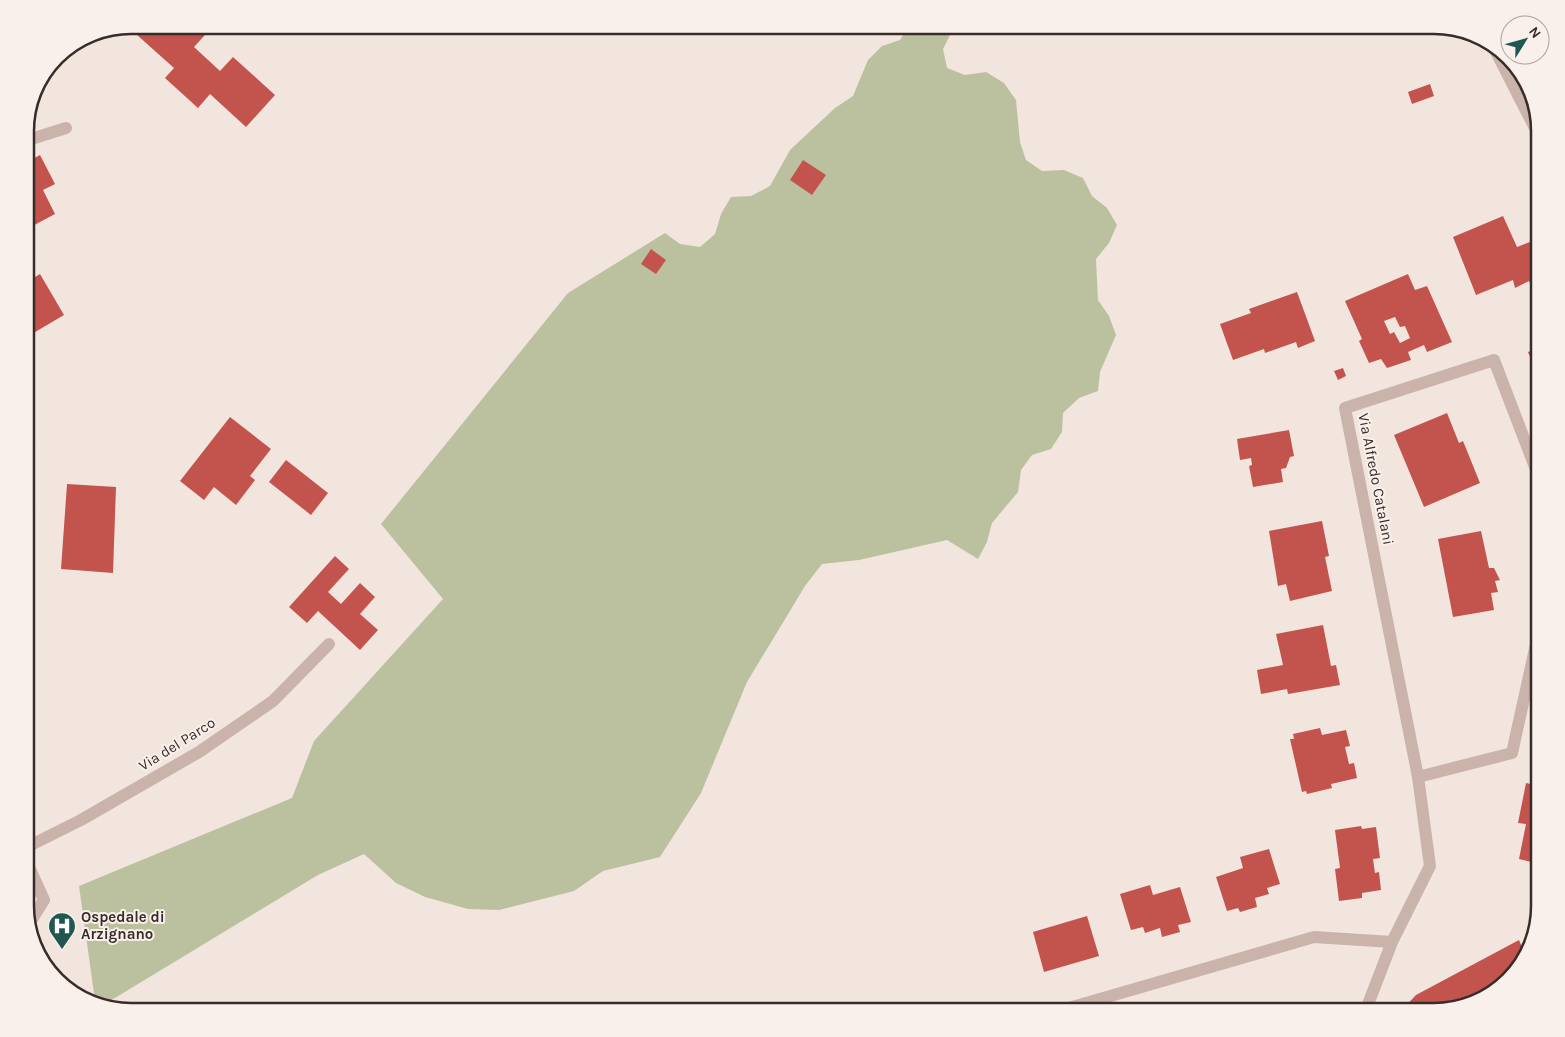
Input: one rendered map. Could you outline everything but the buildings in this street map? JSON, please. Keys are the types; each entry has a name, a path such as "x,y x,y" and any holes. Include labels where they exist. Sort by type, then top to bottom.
{"street":[{"path":"1500,60 1530,118"},
{"path":"34,138 66,128"},
{"name":"Via Alfredo Catalani","path":"1368,1003 1392,942 1430,866 1418,777 1346,408 1494,360 1531,457"},
{"name":"Via del Parco","path":"34,844 81,820 199,752 273,701 329,644"},
{"path":"1418,777 1512,753 1531,667"},
{"path":"34,878 44,900 34,915"},
{"path":"1086,1003 1314,937 1392,942"}],"green space":[{"path":"904,34 950,34 943,49 947,68 965,75 986,72 1004,83 1016,100 1020,142 1026,160 1042,171 1064,170 1083,178 1092,196 1107,208 1117,225 1109,243 1096,259 1098,300 1109,316 1116,335 1100,372 1098,391 1079,398 1063,413 1062,432 1051,449 1032,455 1021,470 1018,492 992,523 987,542 978,559 947,540 859,560 822,564 805,586 747,682 701,793 660,857 603,871 574,891 499,910 468,909 425,897 396,883 364,854 318,875 110,1001 94,996 79,886 292,798 314,741 443,599 381,524 568,293 665,233 680,244 700,247 715,234 721,214 731,197 751,196 770,186 790,150 835,108 853,96 868,60 882,46 900,40"},
{"path":"1505,65 1518,82 1529,110"}],"place":[{"name":"Ospedale di Arzignano","path":"62,950"}]}
